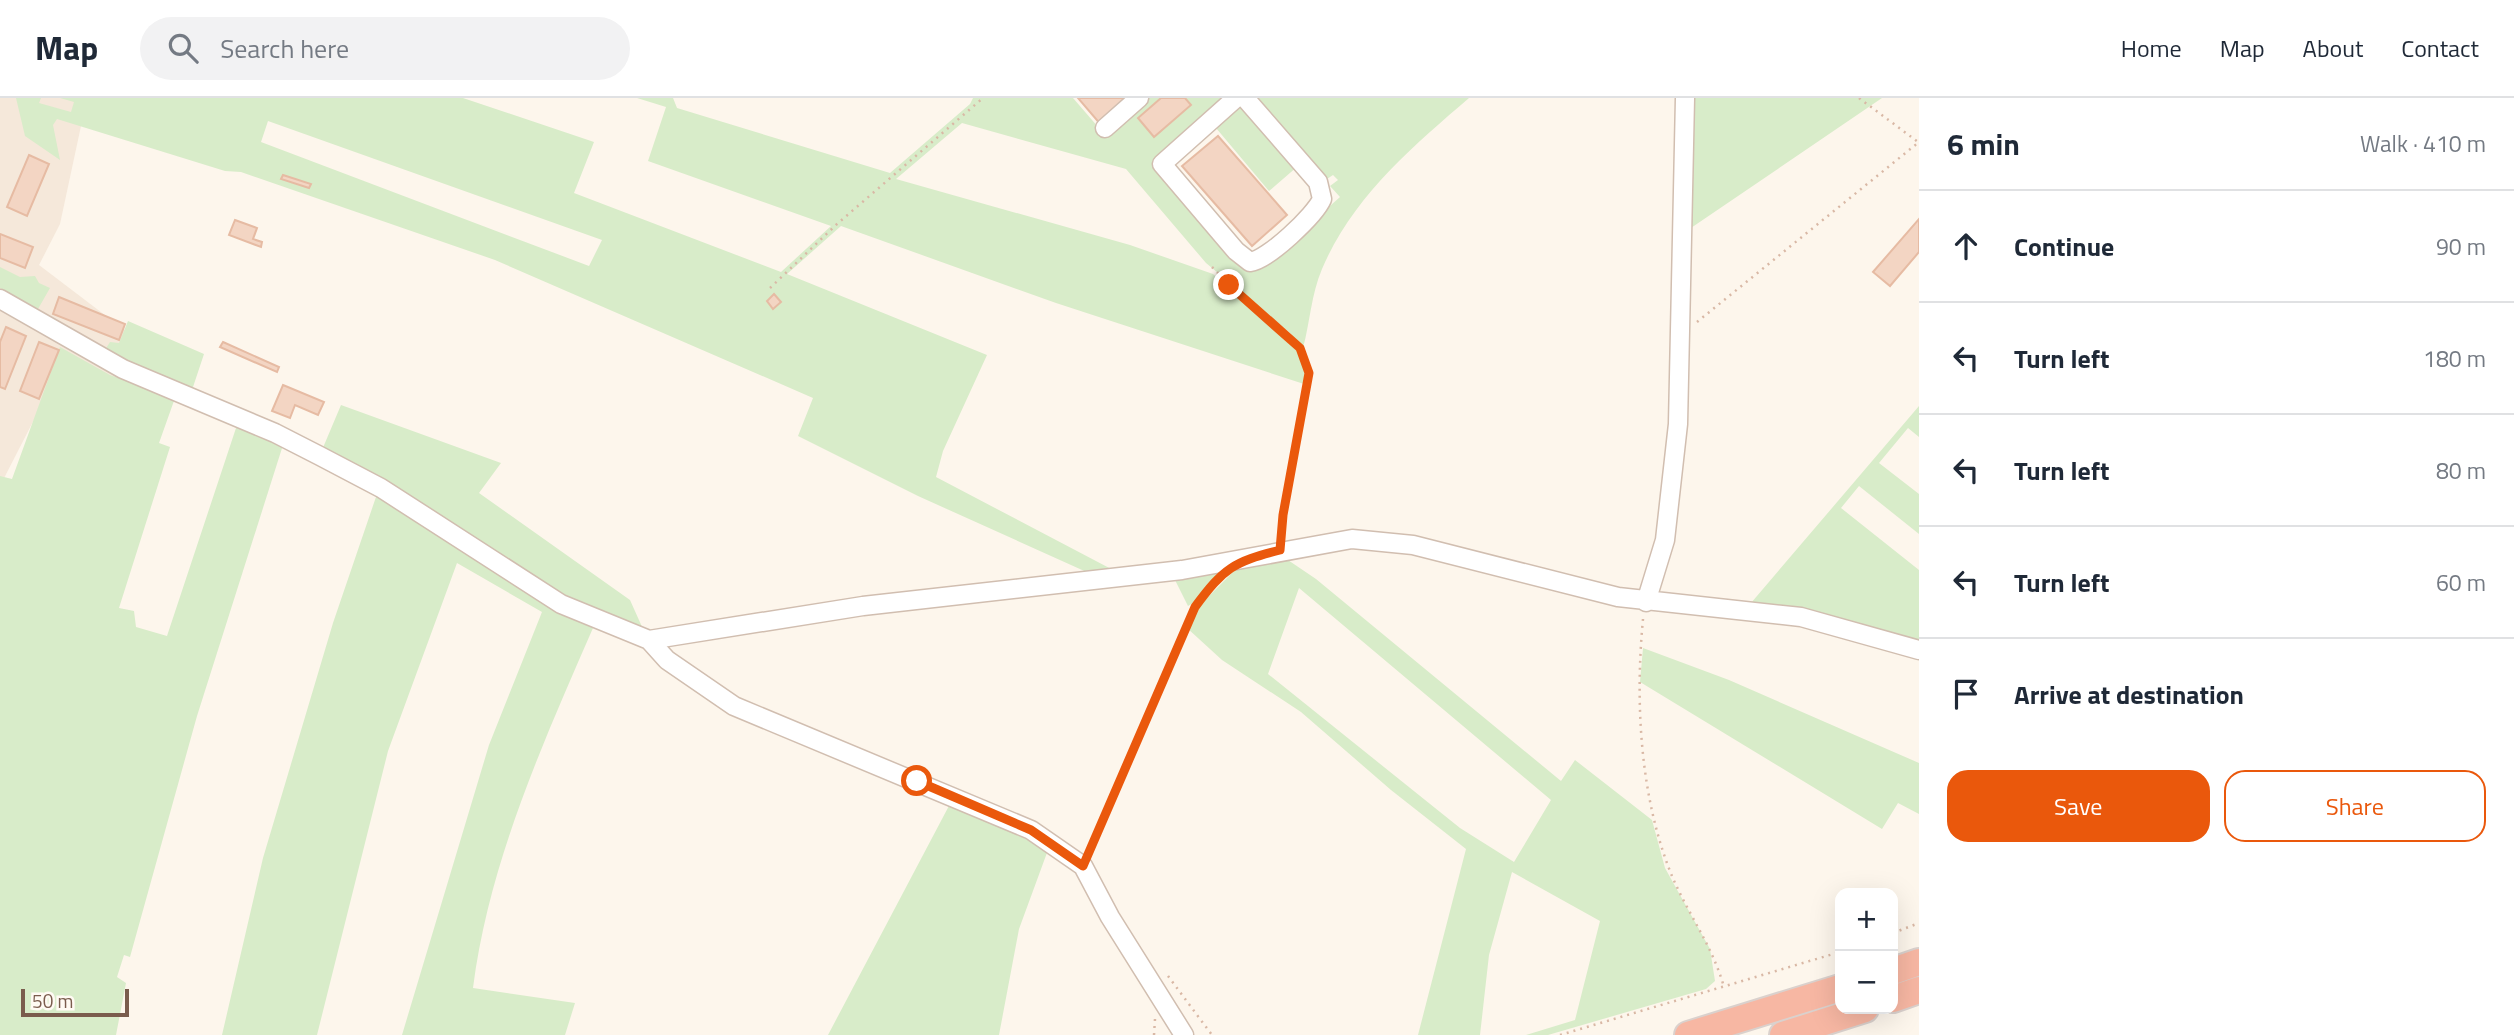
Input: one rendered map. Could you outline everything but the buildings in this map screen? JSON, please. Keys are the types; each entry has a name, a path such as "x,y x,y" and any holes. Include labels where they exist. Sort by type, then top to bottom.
{"highway":[{"path":"1898,969 1919,962"},
{"path":"1688,1035 1835,990"},
{"path":"1898,997 1919,990"},
{"path":"1783,1035 1849,1014"}],"street":[{"path":"1105,128 1139,98"},
{"path":"1236,98 1162,164 1236,251 1250,262 1264,257 1312,214 1322,199 1318,182 1245,98"},
{"path":"1646,601 1659,568 1673,485 1681,334 1685,98"},
{"path":"0,299 122,369 275,433 381,488 562,604 649,640 667,660 734,706 1031,830 1083,866 1110,917 1184,1035"},
{"path":"649,640 863,606 1182,570 1280,550 1353,539 1413,545 1584,590 1646,601 1801,617 1919,650"}],"path":[{"path":"770,288 838,224 983,98"},
{"path":"1681,334 1919,143 1859,98"},
{"path":"1212,267 1241,298 1284,331 1307,360 1309,373 1283,515 1280,550"},
{"path":"1083,866 1195,607 1215,582 1243,559"},
{"path":"1646,601 1639,683 1646,765 1656,824 1672,875 1710,945 1724,987"},
{"path":"1898,931 1919,923"},
{"path":"1560,1035 1835,954"}],"shaded area":[{"path":"0,98 87,98 60,224 39,265 139,341 106,395 61,367 0,486"}],"green space":[{"path":"16,98 41,98 39,103 71,112 74,102 60,98 463,98 594,142 574,193 781,272 831,226 648,161 666,107 637,98 673,98 677,108 890,173 970,104 973,98 1073,98 1105,135 1146,98 1227,98 1153,163 1242,267 1258,270 1340,197 1330,186 1338,180 1333,175 1327,179 1255,98 1469,98 1385,175 1350,219 1318,279 1303,348 1289,332 1206,263 1126,169 962,123 896,179 1130,245 1213,274 1299,351 1306,372 1304,384 1056,303 841,226 787,274 987,355 943,451 936,477 1115,571 1091,574 918,496 798,436 813,398 495,260 241,172 225,171 57,119 53,125 60,160 25,136","holes":["268,121 602,240 589,266 261,142"]},
{"path":"1688,98 1882,98 1685,232"},
{"path":"1243,106 1298,166 1269,191 1216,128 1218,123"},
{"path":"0,267 20,277 35,276 39,283 50,288 38,309 0,288"},
{"path":"128,321 204,354 192,390 105,350 110,342 119,343"},
{"path":"60,347 110,375 175,398 159,443 170,447 119,608 134,611 136,627 167,636 237,425 283,445 197,716 130,957 124,955 117,977 126,983 116,1035 0,1035 0,476 12,479"},
{"path":"341,405 501,463 479,493 630,600 643,629 586,610 322,450"},
{"path":"1919,406 1919,437 1908,428 1879,463 1919,494 1919,534 1859,486 1841,508 1919,570 1919,643 1751,603"},
{"path":"377,494 593,628 537,759 505,849 491,895 473,988 575,1003 565,1035 402,1035 489,745 542,612 457,563 388,751 317,1035 222,1035 263,858 333,623"},
{"path":"1282,556 1316,579 1561,781 1575,760 1652,820 1665,868 1710,949 1715,981 1706,989 1548,1035 1526,1035 1575,1020 1600,921 1512,872 1489,955 1480,1035 1418,1035 1466,849 1391,790 1301,712 1222,660 1187,628 1201,604 1239,566","holes":["1299,588 1551,800 1514,862 1460,828 1268,674"]},
{"path":"1225,568 1193,603 1188,606 1173,576"},
{"path":"1643,648 1729,680 1919,763 1919,814 1898,803 1882,829 1640,682"},
{"path":"951,802 1048,850 1019,929 999,1035 828,1035"}],"route":[{"path":"917,781 1031,830 1064,850 1083,866 1195,607 1215,582 1243,559 1280,550 1283,515 1307,390 1307,360 1284,331 1241,298 1229,285"}]}
